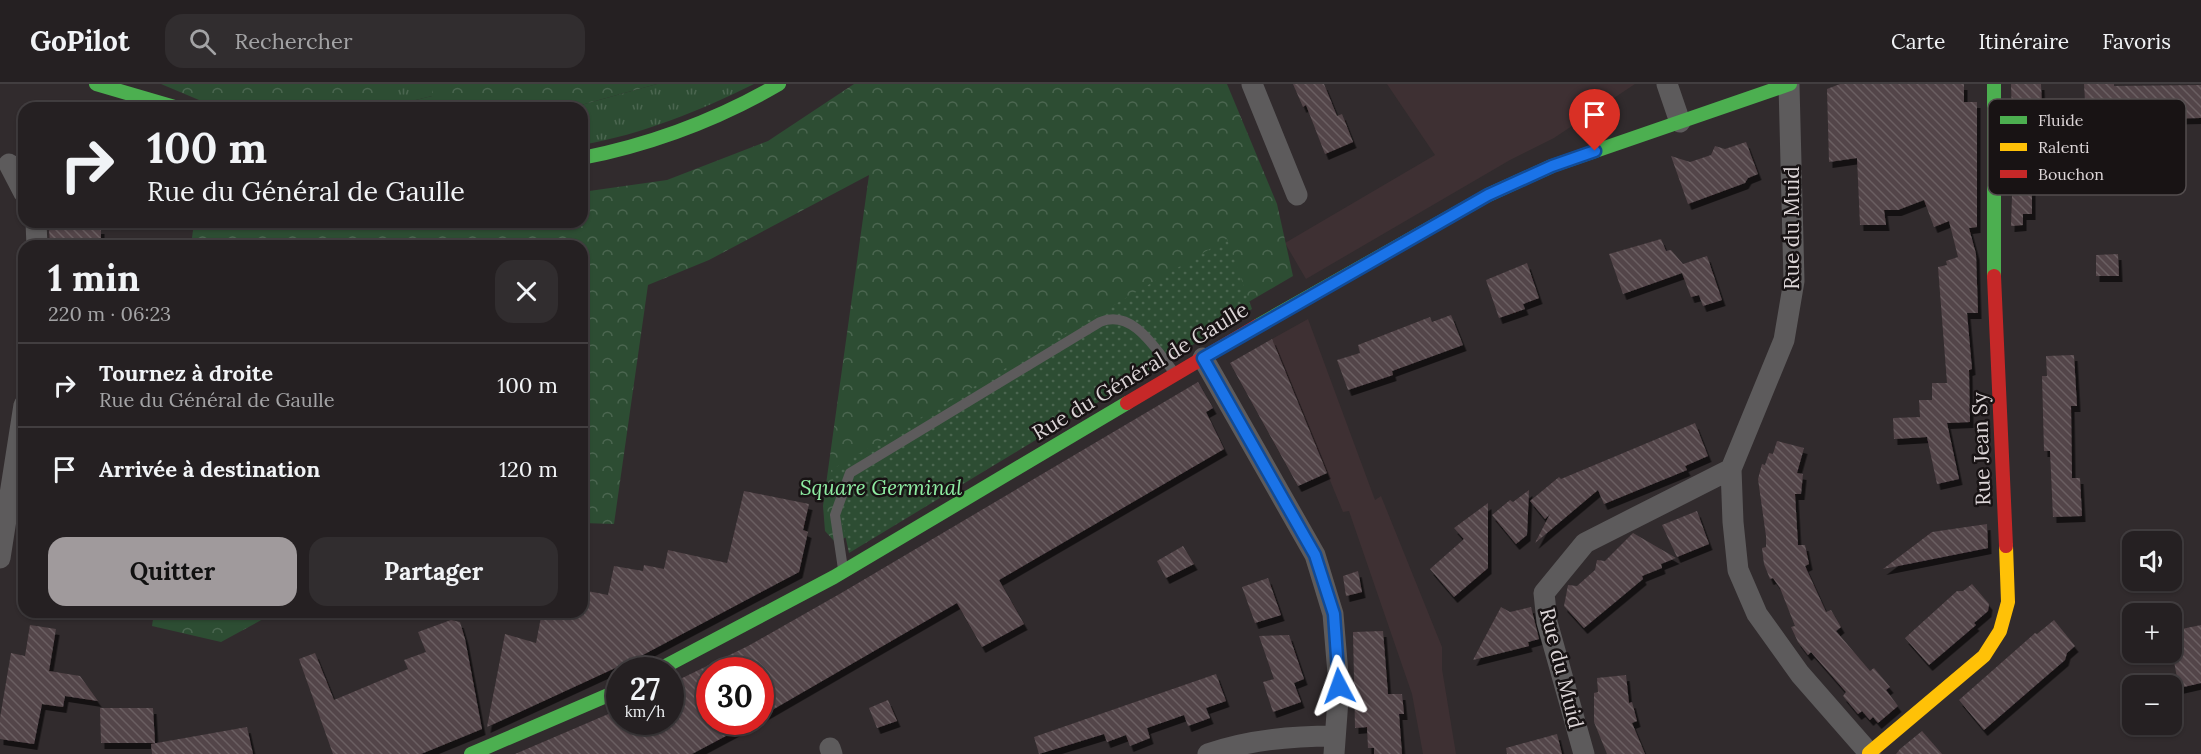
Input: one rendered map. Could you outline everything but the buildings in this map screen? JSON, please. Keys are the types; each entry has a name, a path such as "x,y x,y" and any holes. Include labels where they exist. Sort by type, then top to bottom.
{"street":[{"path":"96,84 162,102"},
{"path":"130,84 156,100"},
{"path":"588,157 669,137 726,113 779,84"},
{"path":"1252,84 1298,195"},
{"path":"1667,84 1680,122"},
{"name":"Rue du Général de Gaulle","path":"682,657 843,571 1203,358 1488,195 1552,166 1789,84"},
{"name":"Rue du Muid","path":"1789,84 1794,281 1784,340 1731,470 1732,522 1738,570 1757,614 1800,674 1870,754"},
{"name":"Rue Jean Sy","path":"1994,84 1994,99"},
{"path":"9,164 18,181"},
{"name":"Rue Jean Sy","path":"1870,754 1984,656 2000,631 2008,602 1993,257 1995,195"},
{"path":"1203,358 1315,555 1334,614 1339,686 1334,745 1300,736 1265,741 1208,754"},
{"path":"0,558 18,443"},
{"name":"Rue du Muid","path":"1584,754 1547,622 1544,593 1585,543 1731,470"},
{"path":"471,754 606,696"}],"lane":[{"path":"843,571 835,515 850,473 1100,322 1108,318 1127,321 1142,334 1176,374"}],"shaded area":[{"path":"1387,84 1635,84 1554,138 1510,160 1306,279 1285,243 1435,155"},
{"path":"1308,319 1375,500 1381,496 1442,647 1442,669 1456,754 1423,754 1412,694 1349,511 1343,512 1272,339"}],"green space":[{"path":"161,84 387,84 387,102 204,102"},
{"path":"387,84 432,84 432,96 407,102 387,102"},
{"path":"432,84 657,84 588,103 407,102 432,96"},
{"path":"657,84 754,84 649,128 588,144 588,103"},
{"path":"854,84 1227,84 1277,204 1293,276 836,543 825,531 823,506 869,175 709,260 648,285 614,524 588,523 588,240 192,240 193,228 588,228 588,191 667,180 768,141"},
{"name":"Square Germinal","path":"1227,239 1252,309 849,553 831,470"},
{"path":"153,618 265,618 221,642 152,626"}],"traffic: fast":[{"path":"96,84 158,102"},
{"path":"588,157 634,146 708,120 779,84"},
{"path":"1257,326 1488,195 1552,166 1790,84"},
{"path":"1994,84 1994,99"},
{"path":"1994,195 1994,276"},
{"path":"683,657 834,577 1127,403"},
{"path":"471,754 606,696"}],"traffic: slow":[{"path":"1869,753 1984,656 2000,631 2008,602 2006,546"}],"traffic: jam":[{"path":"1994,276 2006,546"},
{"path":"1127,403 1257,326"}],"route":[{"path":"1339,686 1334,614 1315,555 1203,358 1274,315 1488,195 1552,166 1595,151"}]}
